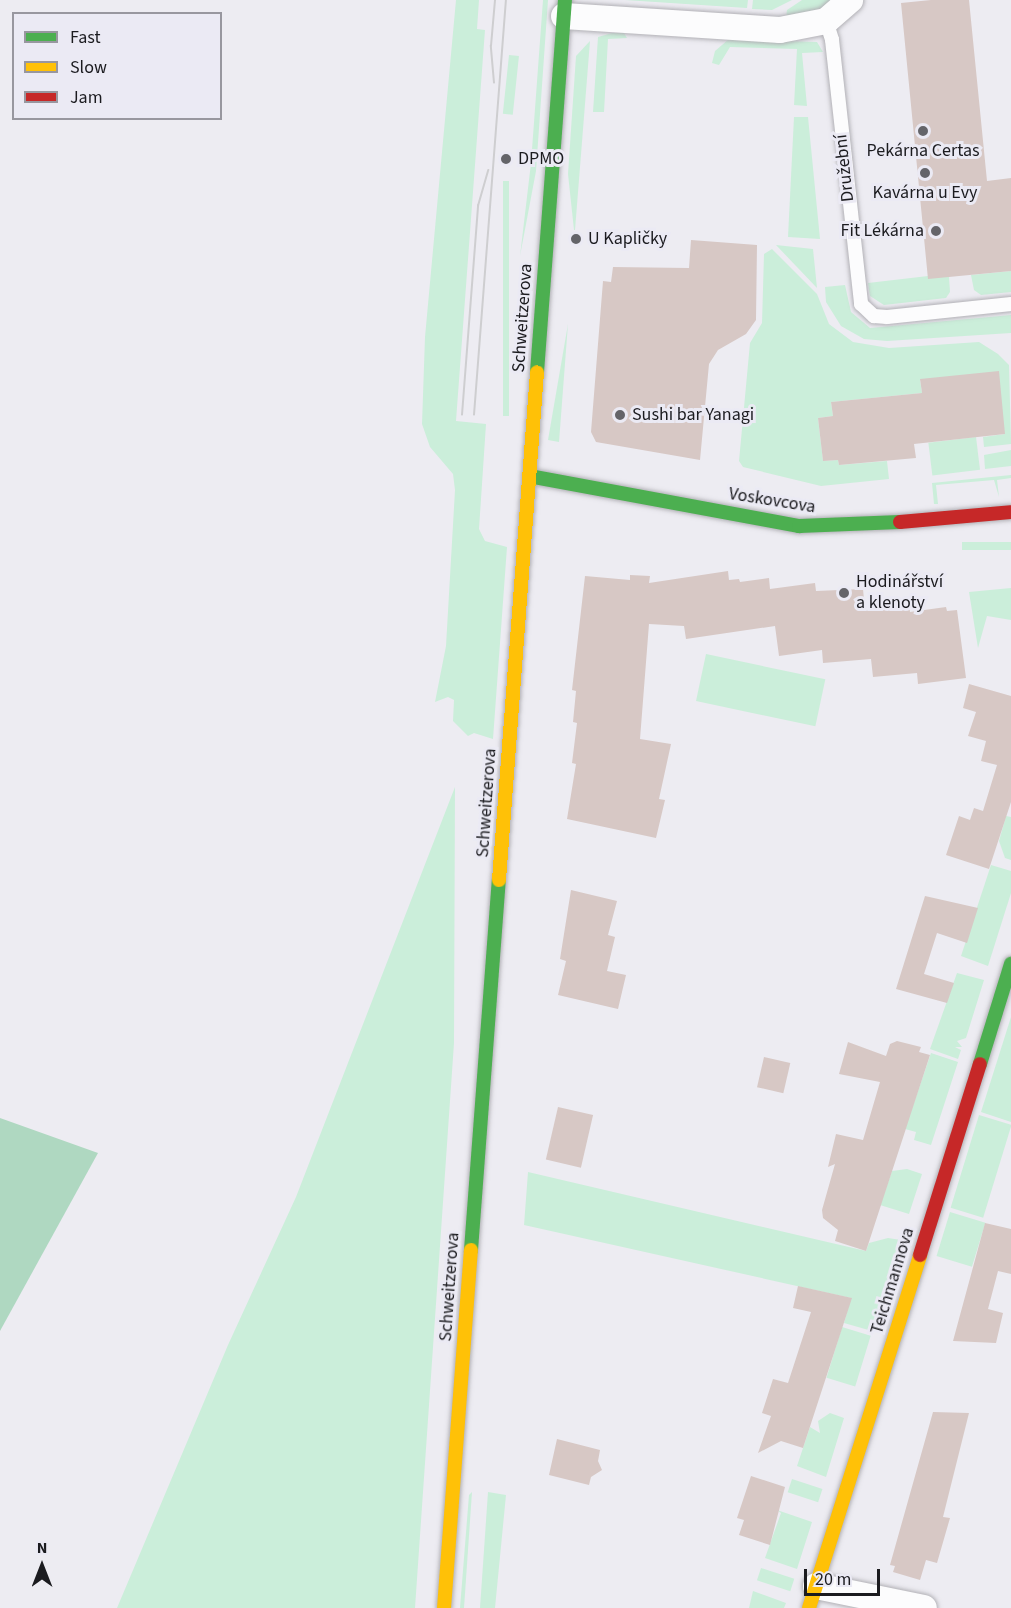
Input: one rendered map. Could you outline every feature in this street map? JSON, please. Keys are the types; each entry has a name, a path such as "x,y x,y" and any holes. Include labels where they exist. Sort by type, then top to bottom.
{"street":[{"path":"564,8 780,30 826,21 850,0"},
{"name":"Schweitzerova","path":"444,1608 564,8"},
{"name":"Voskovcova","path":"529,476 799,526 846,527 1011,512"},
{"name":"Teichmannova","path":"813,1597 1011,964"},
{"path":"813,1597 924,1608"}],"lane":[{"name":"Družební","path":"826,21 832,40 861,304 874,316 887,317 1011,304"}],"green space":[{"path":"456,0 479,0 477,29 485,30 456,421 486,424 479,529 485,541 507,547 493,739 474,733 468,736 453,721 454,700 448,697 435,702 446,646 455,490 453,474 430,447 422,424 425,337"},
{"path":"543,0 548,0 536,171 520,256 531,163"},
{"path":"625,0 748,0 747,8"},
{"path":"753,0 792,0 772,10 752,9"},
{"path":"802,0 834,0 820,10 786,19 787,10"},
{"path":"612,33 624,33 627,38 608,39 604,112 593,112 598,37"},
{"path":"729,39 817,42 823,52 802,53 807,106 794,105 797,49 730,47 719,65 712,63 715,51"},
{"path":"590,41 574,230 568,174 576,56"},
{"path":"509,55 519,56 513,115 503,114"},
{"path":"794,117 808,117 820,239 788,237"},
{"path":"503,181 509,181 509,416 503,416"},
{"path":"776,245 813,249 817,288"},
{"path":"772,249 817,294 829,324 853,342 889,348 979,342 998,354 1009,365 1011,444 984,447 983,437 1005,434 920,380 922,393 831,402 833,416 818,418 823,461 838,460 839,465 887,461 889,479 821,486 743,467 739,461 750,343 762,323 764,254"},
{"path":"1011,271 1011,292 981,295 974,290 971,275"},
{"path":"928,276 949,277 950,292 946,298 884,305 870,296 868,283"},
{"path":"845,285 851,312 870,328 1011,315 1011,333 887,341 864,339 841,326 826,302 825,287"},
{"path":"568,324 559,442 548,440"},
{"path":"976,437 980,470 932,476 928,443"},
{"path":"1011,450 1011,466 985,469 984,455"},
{"path":"1011,475 1011,478 997,480 999,497 994,480 936,485 938,504 934,504 932,483"},
{"path":"962,542 1011,542 1011,550 962,550"},
{"path":"1011,588 1011,620 987,616 978,648 969,592"},
{"path":"706,654 825,679 815,726 696,701"},
{"path":"455,787 454,1043 415,1608 117,1608 228,1345 296,1197"},
{"path":"1006,816 1011,817 1011,860 1005,858 999,841"},
{"path":"991,865 1011,871 1011,893 988,966 961,956"},
{"path":"957,973 984,980 966,1038 957,1041 962,1047 955,1047 961,1050 958,1059 930,1049"},
{"path":"1011,1017 1011,1122 981,1112"},
{"path":"931,1053 958,1062 931,1145 914,1140 916,1132 905,1129"},
{"path":"979,1115 1011,1125 983,1218 951,1208"},
{"path":"0,1118 98,1153 0,1331"},
{"path":"907,1169 922,1174 909,1214 880,1205 892,1171"},
{"path":"528,1172 866,1251 869,1243 888,1238 901,1240 872,1331 844,1323 851,1298 524,1225"},
{"path":"950,1212 985,1223 972,1267 937,1256"},
{"path":"842,1327 871,1336 855,1386 827,1378"},
{"path":"830,1413 844,1418 826,1477 797,1466 810,1427 820,1433 818,1421"},
{"path":"792,1479 822,1489 818,1502 788,1492"},
{"path":"472,1492 464,1608 460,1608 469,1495"},
{"path":"488,1492 506,1495 495,1608 480,1608"},
{"path":"777,1510 812,1522 797,1569 765,1558 781,1513"},
{"path":"761,1568 794,1579 790,1591 757,1580"},
{"path":"753,1591 786,1603 784,1608 749,1608"}],"building":[{"path":"969,0 987,181 1011,178 1011,271 928,279 901,3"},
{"path":"691,240 757,245 756,320 746,334 718,350 709,364 700,460 596,442 591,432 603,281 611,282 613,267 689,268"},
{"path":"999,371 1005,434 914,444 916,458 839,465 838,460 823,461 818,418 833,416 831,402 922,393 920,379"},
{"path":"728,571 729,580 739,579 740,582 769,578 770,589 815,583 816,591 863,589 865,610 909,605 910,612 946,607 947,611 957,610 966,678 918,684 917,673 873,677 871,659 823,663 822,650 779,656 775,626 686,639 684,626 649,624 640,739 671,744 659,799 665,800 656,838 567,819 576,764 572,763 577,723 573,722 576,691 572,690 585,576 630,580 630,575 650,576 649,583"},
{"path":"969,684 1011,696 1011,802 989,869 946,855 959,816 970,820 974,808 983,811 997,765 981,761 986,741 968,736 976,712 963,708"},
{"path":"571,890 617,901 608,935 615,937 607,971 626,975 618,1009 558,995 566,961 560,959"},
{"path":"925,896 978,908 967,943 937,933 924,974 954,983 947,1003 896,989"},
{"path":"897,1041 921,1047 919,1052 930,1055 866,1251 835,1241 838,1230 823,1218 822,1210 835,1164 828,1167 836,1134 863,1140 880,1082 839,1074 848,1042 886,1056 890,1044"},
{"path":"764,1057 790,1063 783,1093 757,1087"},
{"path":"558,1107 593,1115 581,1168 546,1160"},
{"path":"985,1223 1011,1229 1011,1274 998,1271 988,1309 1003,1313 996,1343 953,1341"},
{"path":"798,1286 852,1298 803,1448 781,1441 758,1453 771,1416 762,1413 773,1379 788,1383 811,1312 793,1308"},
{"path":"933,1412 969,1413 943,1517 950,1518 937,1563 926,1560 920,1580 893,1572 895,1566 890,1565"},
{"path":"557,1439 600,1450 598,1461 602,1470 591,1477 589,1485 549,1475"},
{"path":"751,1476 785,1487 770,1545 739,1535 744,1520 737,1518"}],"tram line":[{"path":"494,83 491,46 495,0"},
{"path":"474,415 506,0"},
{"path":"462,415 478,206 488,170"}],"traffic: fast":[{"path":"537,372 565,0"},
{"path":"529,476 799,526 900,522"},
{"path":"471,1250 499,880"},
{"path":"980,1064 1011,964"}],"traffic: slow":[{"path":"499,880 537,372"},
{"path":"444,1608 471,1250"},
{"path":"809,1608 920,1255"}],"traffic: jam":[{"path":"900,522 1011,512"},
{"path":"920,1255 980,1064"}],"place":[{"name":"Pekárna Certas","path":"923,131"},
{"name":"DPMO","path":"506,159"},
{"name":"Kavárna u Evy","path":"925,173"},
{"name":"Fit Lékárna","path":"936,231"},
{"name":"U Kapličky","path":"576,239"},
{"name":"Sushi bar Yanagi","path":"620,415"},
{"name":"Hodinářství a klenoty","path":"844,593"}]}
